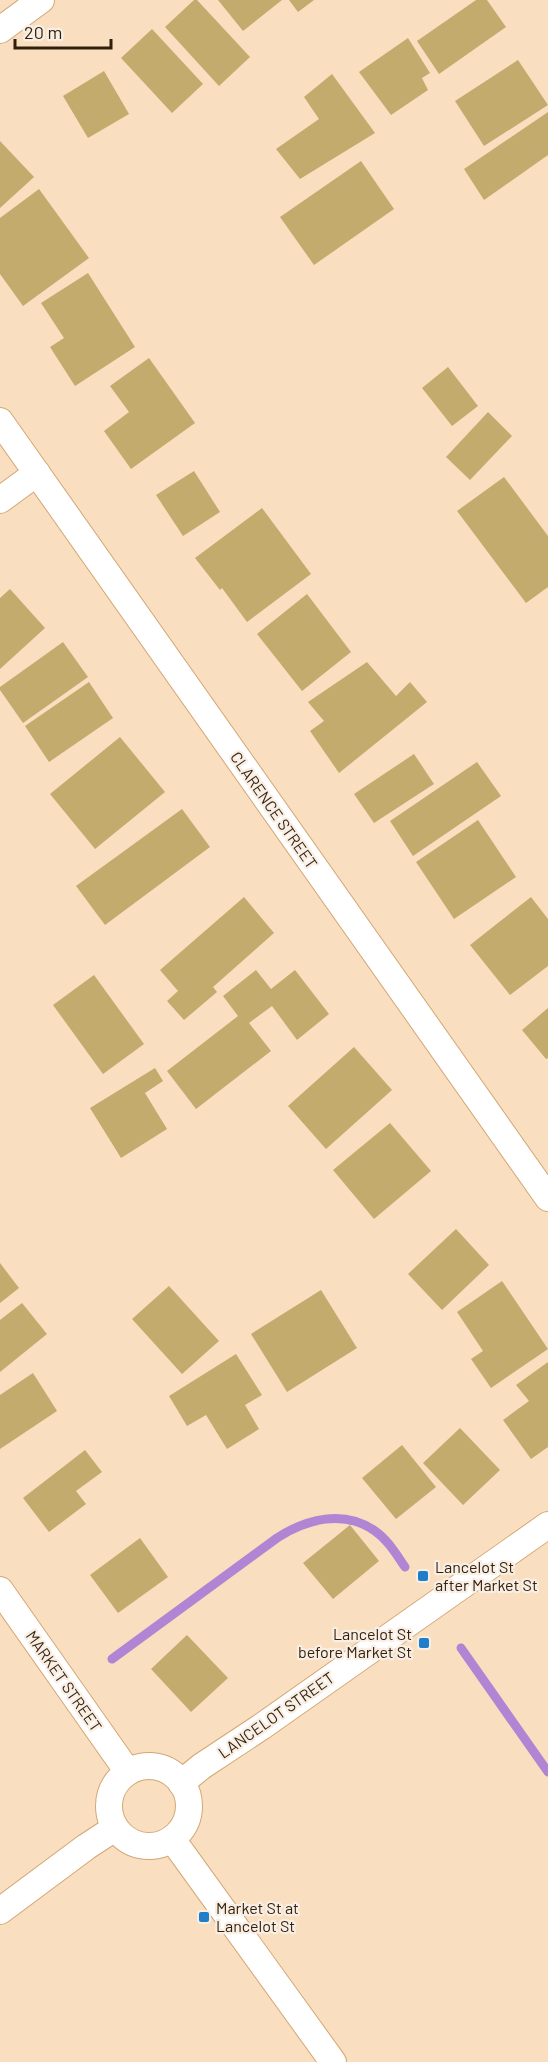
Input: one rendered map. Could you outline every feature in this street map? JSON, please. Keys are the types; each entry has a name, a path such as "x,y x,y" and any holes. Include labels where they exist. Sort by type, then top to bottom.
{"street":[{"path":"0,30 41,0"},
{"name":"CLARENCE STREET","path":"0,421 548,1198"},
{"path":"0,500 37,473"},
{"name":"LANCELOT STREET","path":"181,1783 202,1766 548,1525"},
{"name":"MARKET STREET","path":"0,1590 128,1772"},
{"path":"142,1767 156,1768 170,1773 181,1783 189,1802 188,1817 182,1829 172,1839 152,1846 138,1845 125,1838 115,1828 110,1817 110,1798 115,1786 128,1772 142,1767"},
{"path":"0,1911 115,1828"},
{"path":"172,1839 333,2062"}],"building":[{"path":"194,0 197,0 250,57 219,86 165,27"},
{"path":"218,0 282,0 243,31"},
{"path":"289,0 314,0 298,12"},
{"path":"476,0 487,0 506,27 439,74 417,41"},
{"path":"152,29 203,84 172,113 121,58"},
{"path":"408,38 430,73 422,78 428,90 391,115 359,72"},
{"path":"518,60 548,105 484,146 455,101"},
{"path":"104,71 129,114 88,138 63,96"},
{"path":"332,74 375,133 300,179 276,149 319,119 304,97"},
{"path":"548,112 548,155 484,200 464,169"},
{"path":"0,141 34,177 0,208"},
{"path":"361,161 394,209 314,265 280,217"},
{"path":"39,189 89,258 23,306 0,274 0,218"},
{"path":"88,273 135,347 75,386 50,347 64,338 41,303"},
{"path":"149,358 195,423 131,469 104,431 129,412 110,386"},
{"path":"448,367 478,406 452,426 422,388"},
{"path":"488,412 512,436 470,480 446,457"},
{"path":"194,471 220,512 183,536 156,495"},
{"path":"504,477 548,536 548,587 526,603 457,511"},
{"path":"262,508 311,574 247,622 222,588 220,590 195,558"},
{"path":"10,589 45,628 0,669 0,598"},
{"path":"307,594 351,652 302,691 257,634"},
{"path":"63,642 88,677 23,723 0,687"},
{"path":"367,662 396,696 410,682 427,702 339,773 310,731 324,721 308,702"},
{"path":"89,682 113,718 49,762 25,726"},
{"path":"120,737 165,792 95,849 50,794"},
{"path":"414,754 434,784 374,823 354,794"},
{"path":"477,762 501,796 413,856 390,821"},
{"path":"182,809 210,847 105,925 76,886"},
{"path":"478,820 516,877 454,919 416,862"},
{"path":"244,897 274,933 213,987 217,992 184,1020 167,1001 178,991 160,970"},
{"path":"531,897 548,919 548,966 510,995 470,945"},
{"path":"256,970 271,989 295,970 329,1014 297,1040 272,1006 249,1023 271,1051 196,1109 167,1071 238,1016 223,996"},
{"path":"94,975 144,1044 103,1074 53,1005"},
{"path":"548,1008 548,1058 546,1059 522,1030"},
{"path":"354,1047 392,1090 326,1149 288,1106"},
{"path":"155,1068 163,1081 145,1093 167,1129 121,1158 90,1108"},
{"path":"390,1123 431,1171 374,1219 333,1170"},
{"path":"456,1229 489,1265 442,1310 408,1274"},
{"path":"0,1263 19,1288 0,1303"},
{"path":"502,1281 548,1349 491,1388 471,1359 483,1351 457,1312"},
{"path":"169,1286 219,1341 182,1374 132,1319"},
{"path":"321,1290 357,1348 287,1392 251,1334"},
{"path":"22,1303 47,1334 0,1372 0,1320"},
{"path":"236,1354 262,1395 245,1405 259,1429 227,1449 206,1415 187,1426 169,1396"},
{"path":"548,1362 548,1447 531,1459 503,1420 529,1401 516,1385"},
{"path":"33,1373 57,1411 0,1449 0,1395"},
{"path":"460,1428 500,1470 463,1505 423,1463"},
{"path":"402,1445 436,1487 396,1519 362,1478"},
{"path":"85,1450 102,1472 76,1491 86,1504 49,1532 23,1498"},
{"path":"350,1525 379,1561 333,1599 303,1563"},
{"path":"140,1538 168,1577 118,1613 90,1575"},
{"path":"187,1635 228,1678 191,1712 151,1669"}],"waterway":[{"path":"112,1659 277,1538 300,1526 325,1519 351,1520 363,1524 384,1539 405,1567"},
{"path":"461,1648 548,1772"}],"place":[{"name":"Lancelot St after Market St","path":"423,1576"},
{"name":"Lancelot St before Market St","path":"424,1643"},
{"name":"Market St at Lancelot St","path":"204,1917"}]}
